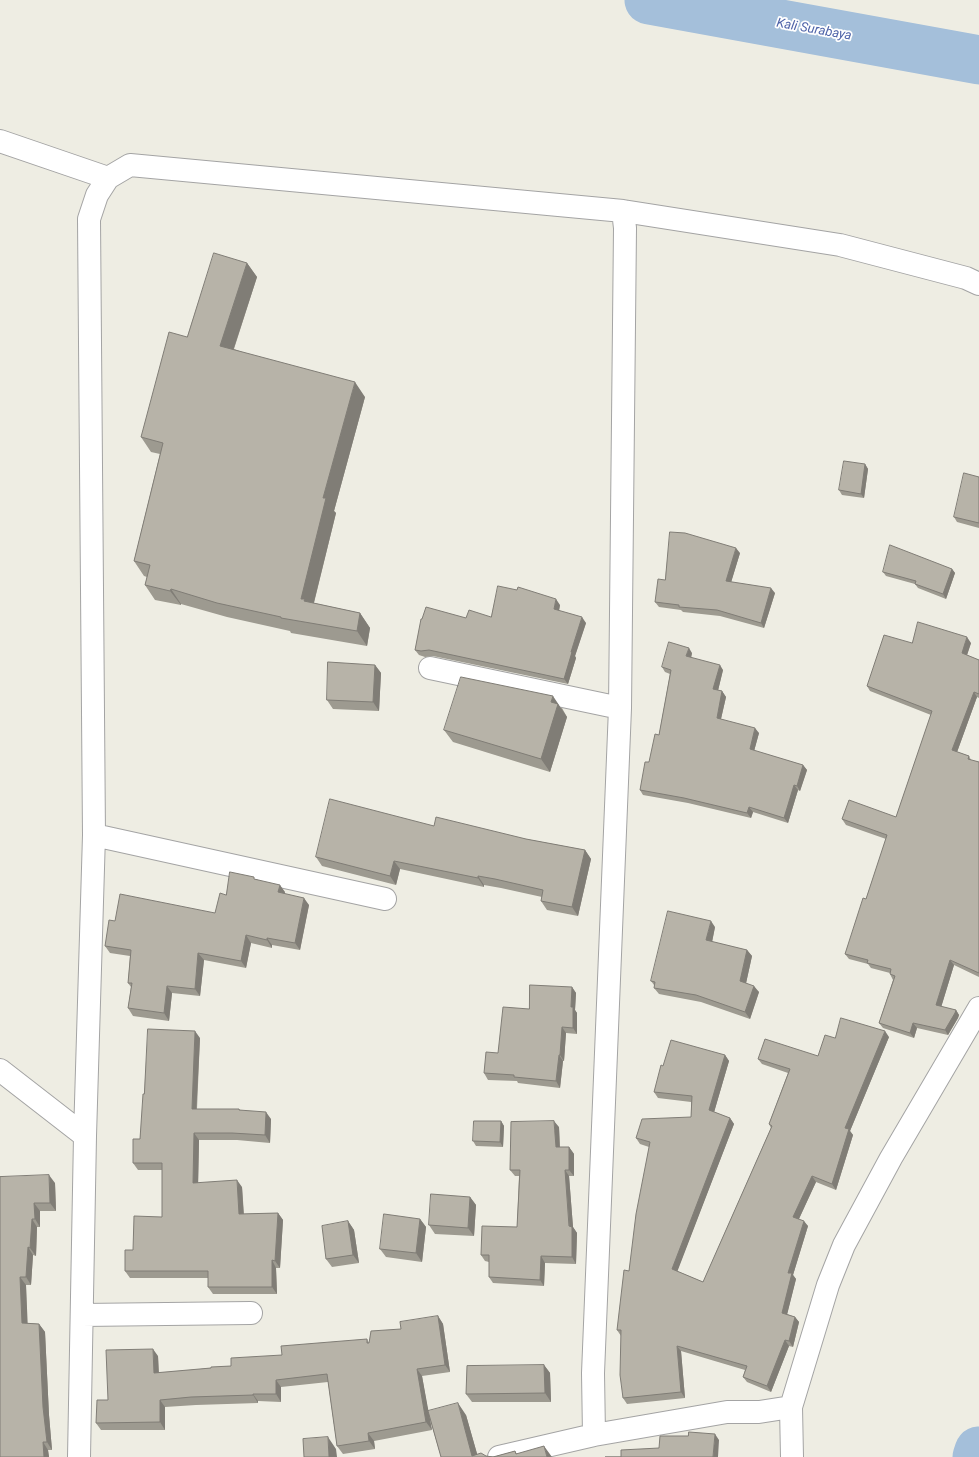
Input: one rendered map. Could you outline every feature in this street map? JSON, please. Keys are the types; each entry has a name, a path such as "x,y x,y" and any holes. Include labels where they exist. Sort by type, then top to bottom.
{"street":[{"path":"0,141 108,178"},
{"path":"79,1457 85,1136 94,835 89,219 97,195 108,178 130,165 623,211 840,245 966,278 979,284"},
{"path":"594,1435 593,1373 620,708 625,228 623,211"},
{"path":"430,668 620,708"},
{"path":"94,835 385,899"},
{"path":"792,1457 792,1407 828,1285 844,1245 892,1158 979,1008"},
{"path":"0,1070 85,1136"},
{"path":"82,1315 252,1313"},
{"path":"499,1457 563,1450 594,1435 726,1412 759,1412 792,1407"}],"building":[{"path":"214,253 247,263 220,346 355,382 323,498 326,498 301,599 305,599 304,601 360,613 357,631 281,618 217,603 171,589 170,591 145,585 150,565 134,561 163,443 141,437 169,332 187,337"},
{"path":"844,461 865,464 861,494 839,490"},
{"path":"964,473 979,477 979,523 954,517"},
{"path":"670,532 685,533 736,548 726,581 771,588 761,623 717,610 679,607 679,605 655,602 658,579 665,580"},
{"path":"890,545 952,569 943,594 915,584 916,581 883,572"},
{"path":"498,586 517,590 518,587 556,599 554,609 582,617 564,679 429,650 415,650 421,619 426,607 466,618 469,610 491,617"},
{"path":"918,622 967,637 962,653 979,660 979,694 974,692 952,750 969,756 968,759 979,762 979,973 950,960 936,1005 956,1010 955,1013 945,1030 913,1023 910,1033 879,1023 895,976 890,974 891,969 867,963 868,960 845,954 863,898 866,899 887,835 842,819 849,800 896,817 932,711 867,686 884,635 912,643"},
{"path":"669,642 689,648 686,656 720,665 713,689 722,691 717,718 755,728 750,749 803,765 797,786 794,785 784,818 749,807 747,813 684,798 640,790 645,762 649,762 655,734 659,735 671,670 662,667"},
{"path":"328,662 375,665 373,702 327,700"},
{"path":"461,677 553,696 551,702 558,704 541,759 444,730"},
{"path":"330,799 434,826 436,817 526,839 585,850 572,907 541,901 543,890 495,879 478,876 478,878 394,861 390,876 316,857"},
{"path":"230,872 254,877 254,879 280,885 278,892 304,898 295,943 267,938 267,940 246,935 241,961 198,953 195,989 167,986 164,1013 128,1008 132,983 128,983 131,950 105,946 109,920 115,921 120,894 215,913 220,893 226,895"},
{"path":"668,911 711,921 706,940 747,950 740,981 754,986 745,1012 696,995 654,988 655,982 651,981"},
{"path":"530,985 572,987 571,1007 573,1007 573,1028 562,1027 556,1081 514,1077 514,1075 484,1073 486,1052 498,1053 503,1007 529,1009"},
{"path":"841,1018 885,1031 845,1128 849,1129 832,1184 812,1176 793,1217 804,1221 788,1273 792,1273 782,1313 795,1317 789,1341 785,1340 767,1386 743,1377 747,1366 677,1346 681,1392 623,1398 620,1375 621,1330 617,1330 624,1270 629,1271 636,1214 650,1142 636,1138 642,1119 691,1117 692,1096 654,1092 661,1065 663,1066 671,1040 725,1055 709,1110 730,1118 672,1269 703,1282 772,1126 769,1124 790,1069 758,1059 765,1039 818,1056 825,1035 835,1038"},
{"path":"148,1029 195,1031 192,1109 239,1109 266,1112 265,1135 194,1133 193,1183 237,1180 239,1214 278,1213 275,1261 272,1260 272,1287 208,1287 208,1271 125,1271 125,1250 133,1250 134,1216 162,1217 162,1163 133,1163 133,1139 140,1139"},
{"path":"474,1121 501,1121 500,1142 473,1141"},
{"path":"554,1121 556,1147 569,1147 569,1170 565,1170 569,1226 572,1227 572,1257 541,1256 540,1280 489,1277 489,1255 481,1255 482,1226 517,1227 520,1170 510,1170 511,1122"},
{"path":"49,1175 50,1203 34,1203 35,1219 32,1219 26,1277 20,1277 22,1323 39,1324 43,1407 47,1442 43,1442 44,1457 0,1457 0,1177"},
{"path":"431,1194 470,1197 468,1228 429,1225"},
{"path":"384,1214 420,1219 416,1253 380,1249"},
{"path":"348,1221 353,1255 326,1259 322,1226"},
{"path":"438,1316 445,1365 417,1369 426,1422 368,1433 369,1441 337,1446 327,1374 276,1380 276,1394 191,1397 160,1400 160,1422 96,1423 97,1400 108,1400 106,1350 153,1349 154,1373 231,1366 231,1358 282,1355 281,1346 367,1339 367,1343 369,1343 371,1331 401,1329 400,1322"},
{"path":"544,1365 545,1393 466,1394 467,1366"},
{"path":"458,1403 472,1456 481,1453 486,1456 493,1457 441,1457 428,1411"},
{"path":"689,1432 715,1434 713,1457 621,1457 621,1450 659,1448 660,1436 688,1436"},
{"path":"328,1437 329,1457 304,1457 303,1439"},
{"path":"544,1446 547,1457 493,1457 515,1451 516,1454"}],"waterway":[{"name":"Kali Surabaya","path":"649,0 979,60"},
{"name":"Kali Surabaya","path":"977,1457 979,1451"}]}
